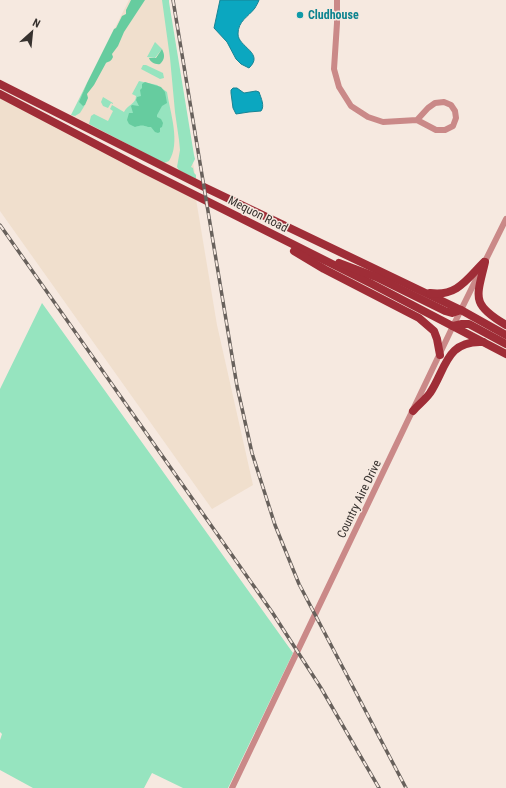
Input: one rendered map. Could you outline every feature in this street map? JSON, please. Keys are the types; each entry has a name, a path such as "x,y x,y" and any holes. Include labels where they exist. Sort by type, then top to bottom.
{"main road":[{"name":"Mequon Road","path":"0,84 204,187 461,310 506,335"},
{"name":"Mequon Road","path":"0,94 141,168 506,354"},
{"path":"282,240 294,251 324,269 404,310 424,322 434,331 440,355"},
{"path":"304,251 325,257 376,277 445,311 452,313 461,310"},
{"path":"422,291 438,294 452,292 459,288 485,262"},
{"path":"485,262 478,297 481,305 486,311 506,325"},
{"path":"453,326 469,324 506,344"},
{"path":"413,411 429,394 450,355 457,348 469,342 484,342"}],"street":[{"path":"340,0 336,0 337,23 334,69 339,87 351,106 368,117 383,122 417,120 436,130 445,130 453,126 456,118 455,111 450,105 444,102 435,103 417,120"},
{"name":"Country Aire Drive","path":"232,788 453,326 506,219"}],"shaded area":[{"path":"129,0 164,0 196,179 71,115"},
{"path":"0,94 195,193 217,325 253,485 212,509 0,211"}],"green space":[{"path":"131,0 145,0 124,32 118,46 112,54 113,57 111,61 106,63 94,85 87,94 88,98 83,106 79,102 87,83 114,29 122,16 126,14 126,10"},
{"path":"162,0 169,0 195,159 191,167 196,175 196,179 179,170 177,167 180,150"},
{"path":"155,42 162,49 155,58 147,57"},
{"path":"162,49 164,53 163,60 160,64 155,64 149,58 156,58"},
{"path":"143,65 163,73 164,78 160,79 141,69"},
{"path":"139,81 157,85 167,92 174,127 174,145 169,161 164,163 89,124 91,116 94,114 108,121 113,111 110,109 112,105 124,112 136,99 136,96 132,94"},
{"path":"145,82 161,87 165,92 167,103 162,106 157,115 163,123 162,127 160,128 160,132 158,133 151,127 135,127 129,124 127,120 129,113 133,113 131,106 139,106 136,100 137,97 141,96 140,90 142,88 142,84"},
{"path":"87,83 83,93 84,106 85,105 80,113 75,116 71,115"},
{"path":"103,97 113,104 111,103 108,108 103,106 101,102"},
{"path":"42,303 293,653 228,788 183,788 152,773 144,788 33,788 0,770 0,740 2,734 0,732 0,389"}],"water":[{"path":"220,0 259,0 255,8 242,22 238,30 239,39 253,54 253,63 249,68 241,64 236,59 227,42 214,28"},
{"path":"233,88 237,88 244,93 259,92 263,104 261,111 236,114 233,108 231,93"}],"railway":[{"path":"173,0 237,386 252,453 275,525 299,584 406,788"},
{"path":"0,225 272,612 321,688 379,788"}],"place":[{"name":"Cludhouse","path":"300,15"}]}
